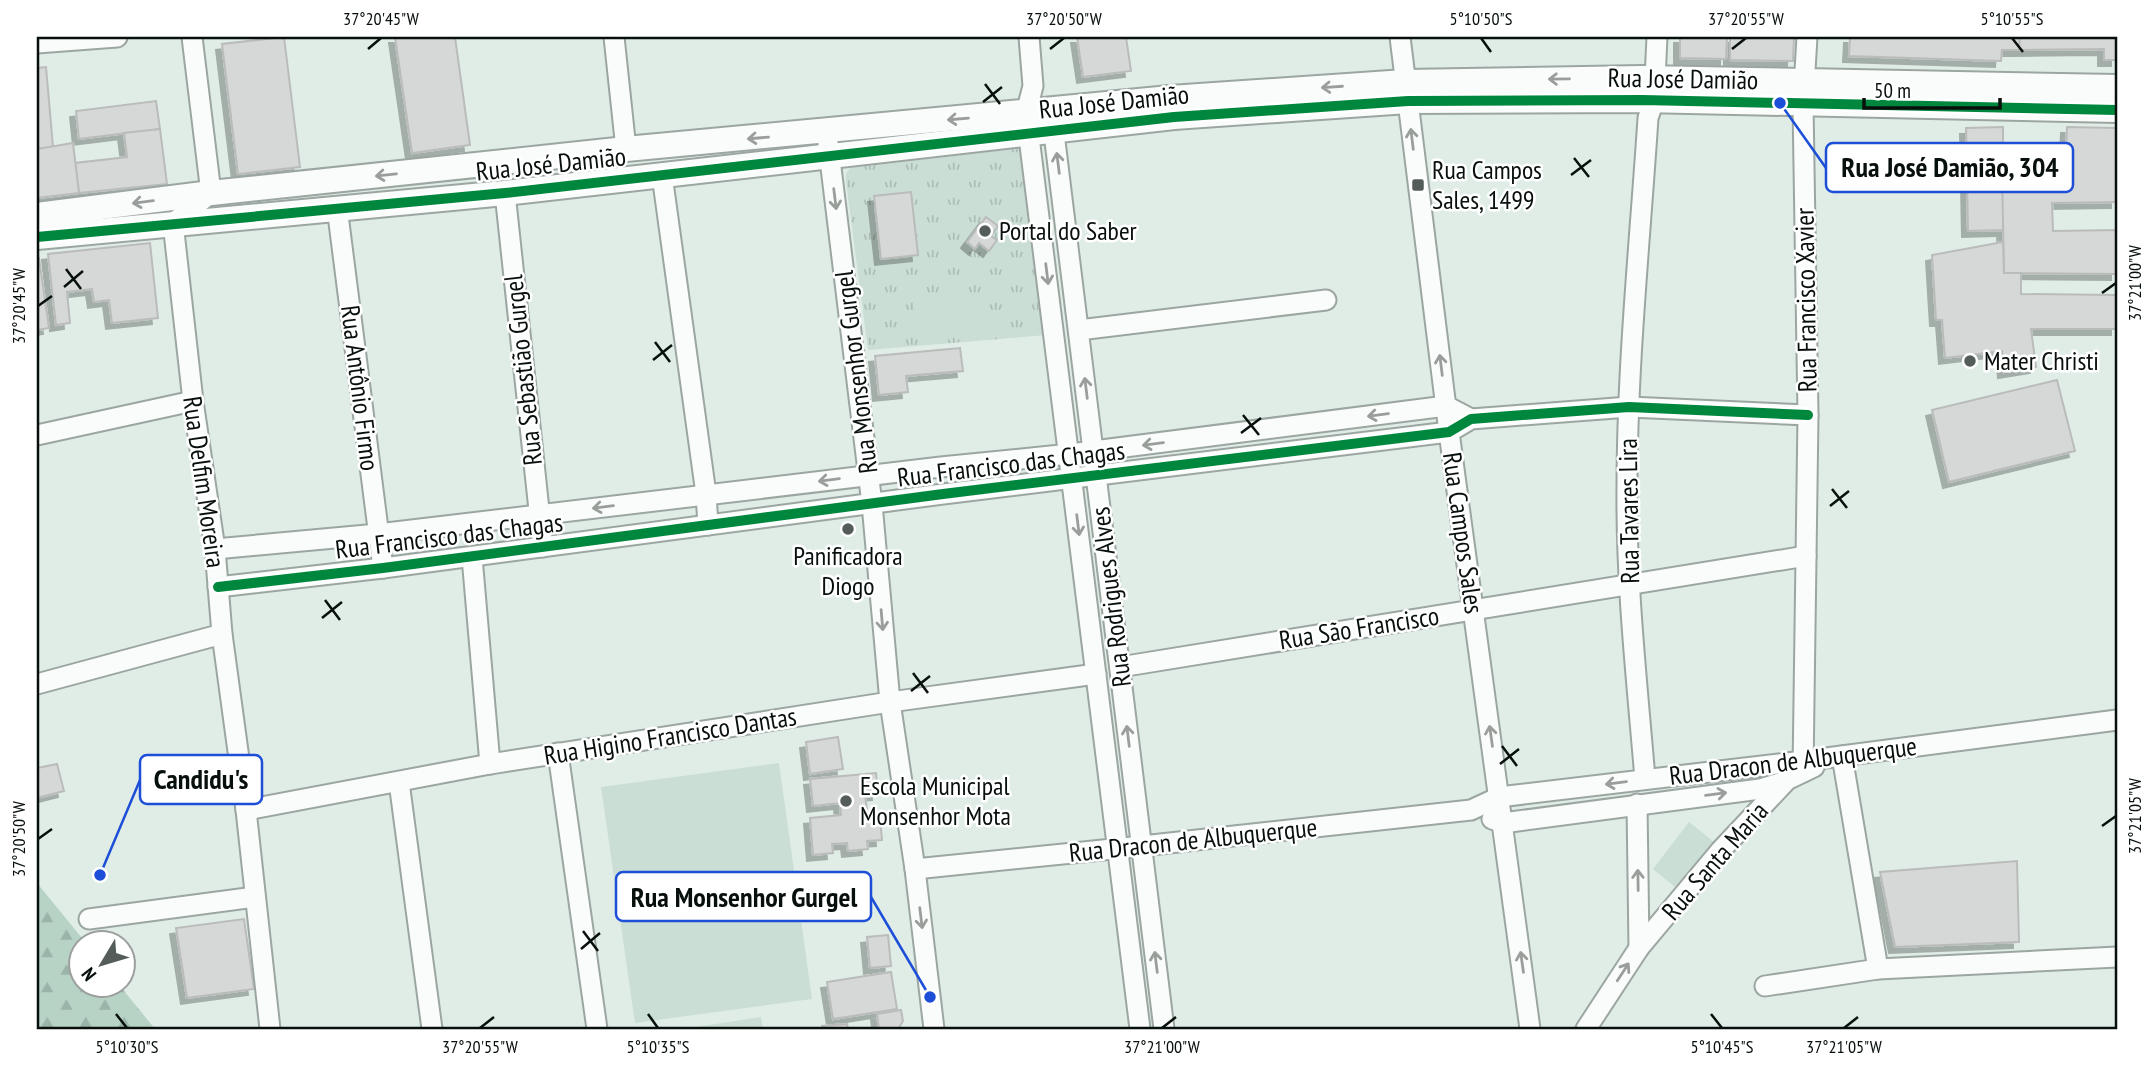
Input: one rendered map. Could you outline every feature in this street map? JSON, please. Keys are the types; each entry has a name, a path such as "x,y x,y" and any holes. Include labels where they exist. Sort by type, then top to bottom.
{"street":[{"path":"37,43 117,37"},
{"path":"173,223 211,193 192,37"},
{"path":"614,37 626,149"},
{"name":"Rua Rodrigues Alves","path":"1029,37 1033,86 1027,123 1140,1029"},
{"name":"Rua Campos Sales","path":"1400,37 1449,432 1530,1029"},
{"path":"1645,37 1648,95"},
{"path":"1648,95 1657,37"},
{"name":"Rua Francisco Xavier","path":"1798,772 1808,415 1803,93 1807,37"},
{"name":"Rua Rodrigues Alves","path":"1033,86 1052,121 1164,1029"},
{"name":"Rua José Damião","path":"37,215 211,193 626,149 826,131 1052,121 1170,98 1406,92 1648,95 2117,87"},
{"name":"Rua José Damião","path":"1803,93 2117,110"},
{"name":"Rua Tavares Lira","path":"1645,779 1630,584 1627,491 1629,407 1648,95"},
{"name":"Rua José Damião","path":"37,237 505,193 830,157 1027,123"},
{"name":"Rua Monsenhor Gurgel","path":"826,131 872,504 890,702 915,869 934,1029"},
{"path":"432,170 436,198"},
{"path":"662,176 706,494 708,526"},
{"name":"Rua Sebastião Gurgel","path":"505,193 543,547"},
{"name":"Rua Antônio Firmo","path":"337,207 383,568"},
{"name":"Rua Delfim Moreira","path":"173,223 193,401 215,549 222,634 246,810 270,1029"},
{"path":"1079,330 1326,300"},
{"path":"37,435 193,401"},
{"path":"1446,406 1471,419"},
{"name":"Rua Francisco das Chagas","path":"215,549 378,534 1070,454 1446,406"},
{"name":"Rua Francisco das Chagas","path":"218,587 1449,432 1471,419 1629,407 1808,415"},
{"name":"Rua São Francisco","path":"1120,667 1806,556"},
{"path":"472,557 490,764"},
{"path":"37,684 222,634"},
{"name":"Rua Higino Francisco Dantas","path":"246,810 558,753 890,702 1097,674"},
{"name":"Rua Dracon de Albuquerque","path":"1836,756 2117,720"},
{"path":"558,753 597,1029"},
{"path":"1836,756 1878,969"},
{"name":"Rua Santa Maria","path":"1586,1029 1639,948 1720,851 1798,772 1836,756"},
{"name":"Rua Dracon de Albuquerque","path":"915,869 1471,810 1499,797 1645,779 1798,772"},
{"name":"Rua Dracon de Albuquerque","path":"1471,810 1503,823 1760,789 1798,772"},
{"path":"399,782 432,1029"},
{"name":"Rua Santa Maria","path":"1637,804 1639,948"},
{"path":"89,919 255,897"},
{"path":"1765,985 1878,969 2117,957"}],"green space":[{"path":"1022,148 1047,335 868,350 846,182 846,174 850,168"},
{"path":"983,294 988,330 919,339 914,303"},
{"path":"779,763 812,999 635,1023 601,787"},
{"path":"1689,822 1714,842 1675,887 1653,869"},
{"path":"37,883 75,930 66,930 66,1000 131,1000 155,1029 37,1029"},
{"path":"761,1017 763,1029 683,1029"}],"building":[{"path":"284,37 300,167 238,174 222,44"},
{"path":"395,37 455,37 470,145 412,153"},
{"path":"1077,37 1126,37 1131,71 1083,77"},
{"path":"1680,37 1727,37 1726,59 1680,58"},
{"path":"1730,37 1794,37 1793,61 1730,60"},
{"path":"1850,37 2020,37 2019,50 2002,50 2001,61 1849,56"},
{"path":"2020,37 2117,37 2117,60 2104,60 2104,49 2019,50"},
{"path":"46,67 53,147 37,149 37,68"},
{"path":"156,101 160,129 79,139 76,111"},
{"path":"2003,127 2003,230 1968,231 1966,128"},
{"path":"2067,127 2117,128 2117,202 2052,203 2053,231 2117,230 2117,274 2004,273 2002,171 2049,172 2049,152 2066,152"},
{"path":"160,129 167,184 79,193 75,163 127,157 124,133"},
{"path":"73,143 79,193 37,198 37,149"},
{"path":"911,192 918,255 881,259 874,196"},
{"name":"Portal do Saber","path":"986,217 998,226 991,236 997,240 989,251 979,243 975,249 967,242"},
{"path":"2003,242 2004,273 2021,273 2021,294 2117,295 2117,329 2031,329 2036,367 2004,372 2002,351 1945,358 1942,320 1936,320 1932,255"},
{"path":"150,243 158,318 112,323 109,300 94,302 92,289 67,292 70,323 56,325 48,254"},
{"path":"37,258 49,328 37,330"},
{"path":"960,348 963,371 906,376 908,392 879,395 875,356"},
{"path":"2057,380 2075,451 1949,482 1932,410"},
{"path":"838,737 843,769 810,774 806,742"},
{"path":"57,764 64,791 37,798 37,768"},
{"path":"876,773 878,794 865,795 868,818 880,817 882,840 867,841 868,849 848,851 847,843 832,844 833,853 813,855 810,818 841,815 840,803 813,806 810,779"},
{"path":"2017,861 2019,942 1895,947 1880,872"},
{"path":"244,919 254,989 187,998 176,928"},
{"path":"888,935 891,966 870,968 867,937"},
{"path":"891,972 897,1009 833,1019 827,982"},
{"path":"901,1010 903,1021 898,1029 879,1029 877,1014"},
{"path":"847,1024 848,1029 822,1029 822,1026"}],"cycle path":[{"path":"37,237 505,193 1174,117 1408,101 1642,100 2117,110"},
{"path":"218,587 1449,432 1471,419 1629,407 1808,415"}],"place":[{"name":"Rua José Damião, 304","path":"1780,103"},
{"name":"Rua Campos Sales, 1499","path":"1418,185"},
{"name":"Portal do Saber","path":"985,231"},
{"name":"Mater Christi","path":"1970,361"},
{"name":"Panificadora Diogo","path":"848,529"},
{"name":"Escola Municipal Monsenhor Mota","path":"846,801"},
{"name":"Candidu's","path":"100,875"},
{"name":"Rua Monsenhor Gurgel","path":"930,997"}]}
